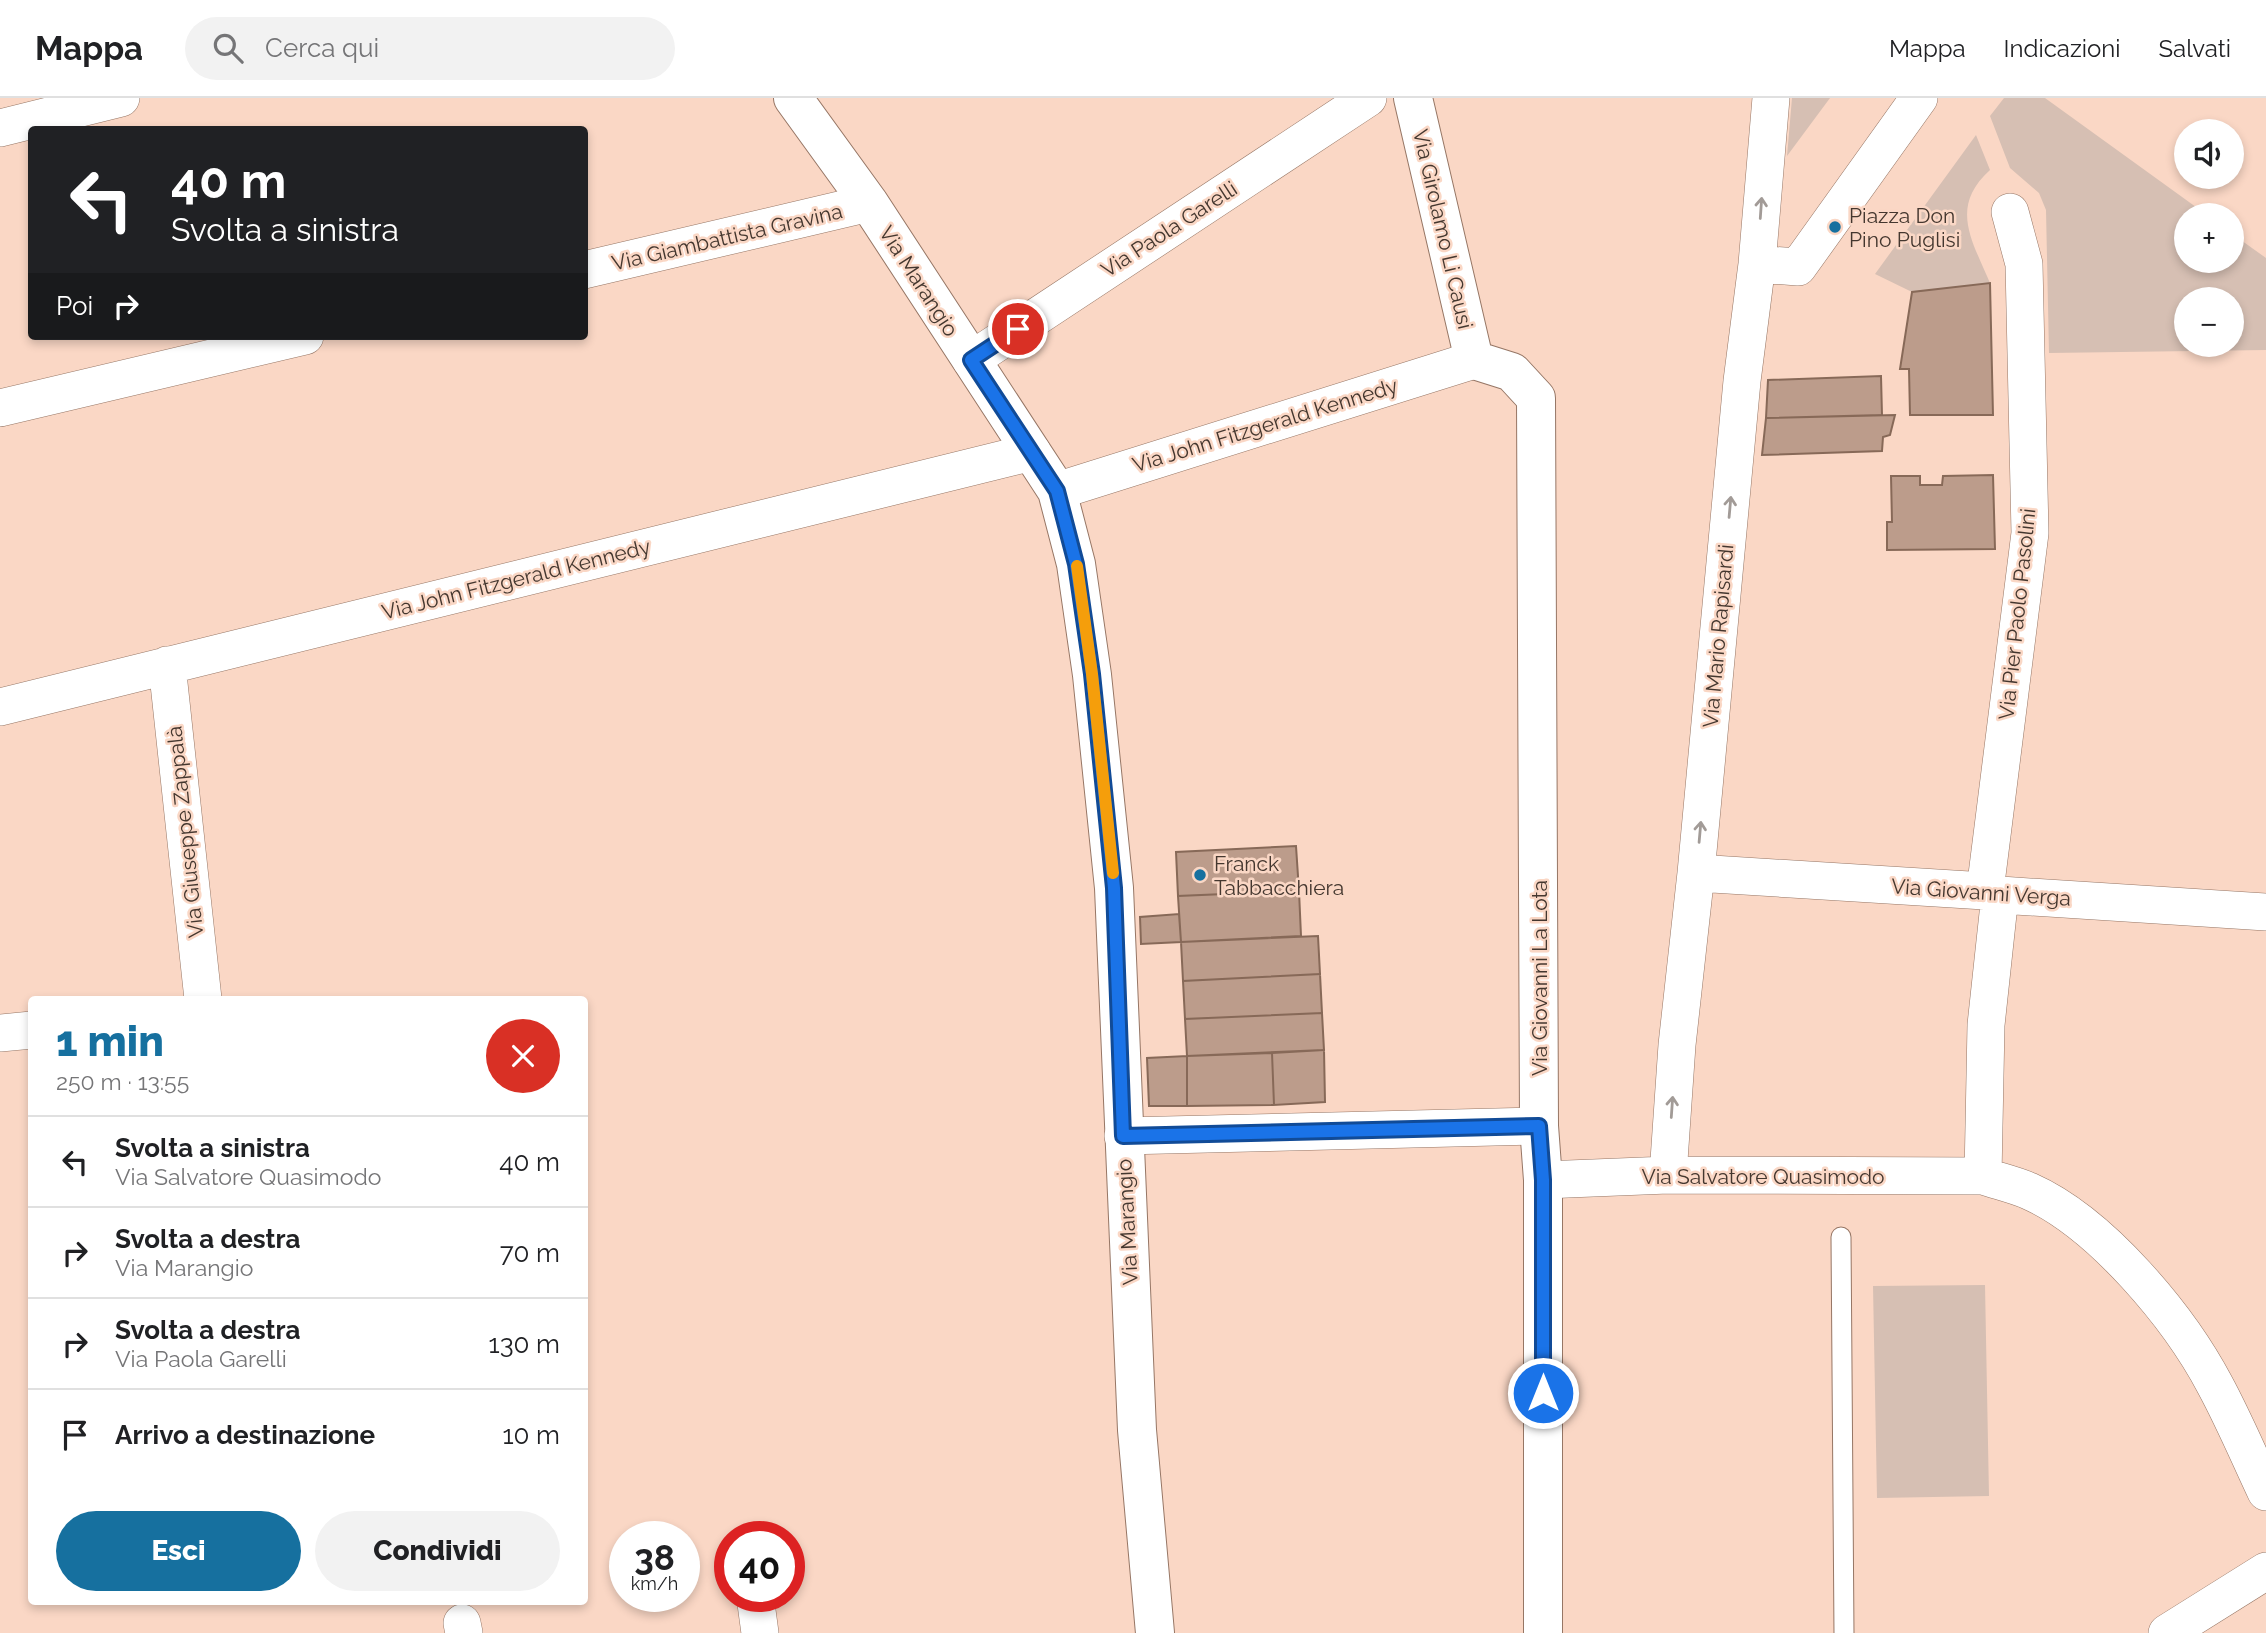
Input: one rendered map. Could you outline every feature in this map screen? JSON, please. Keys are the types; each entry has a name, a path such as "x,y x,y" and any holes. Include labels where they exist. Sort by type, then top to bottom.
{"street":[{"path":"0,128 121,98"},
{"name":"Via Paola Garelli","path":"971,360 1368,98"},
{"name":"Via Girolamo Li Causi","path":"1412,98 1474,360"},
{"name":"Via Mario Rapisardi","path":"1668,1175 1676,1045 1696,873 1742,381 1758,264 1771,98"},
{"path":"1758,264 1798,267 1919,98"},
{"name":"Via Marangio","path":"803,101 1057,491 1076,564 1092,674 1114,888 1137,1430 1155,1633"},
{"name":"Via Giambattista Gravina","path":"588,269 869,204"},
{"name":"Via Pier Paolo Pasolini","path":"1983,1176 1992,893 2030,533 2024,264 2010,212"},
{"path":"0,408 287,340"},
{"name":"Via John Fitzgerald Kennedy","path":"1057,491 1474,360"},
{"name":"Via Giovanni La Lota","path":"1474,360 1512,372 1536,398 1544,1633"},
{"name":"Via John Fitzgerald Kennedy","path":"0,707 1032,452"},
{"name":"Via Giuseppe Zappalà","path":"167,665 203,996"},
{"name":"Via Giovanni Verga","path":"1696,873 2266,912"},
{"path":"0,1033 28,1030"},
{"path":"1123,1136 1539,1126"},
{"name":"Via Salvatore Quasimodo","path":"1543,1180 1668,1175 1983,1176 2029,1191 2098,1235 2179,1327 2215,1384 2266,1492"},
{"path":"2167,1633 2266,1571"},
{"path":"757,1612 760,1633"}],"lane":[{"path":"1841,1237 1844,1633"}],"shaded area":[{"path":"1792,98 1830,98 1787,156"},
{"path":"2004,98 2045,98 2190,203 2174,203 2174,273 2244,273 2244,242 2266,258 2266,350 2244,350 2244,287 2174,287 2174,351 2049,353 2046,210 2039,193 2010,168 1990,116"},
{"path":"1976,135 1990,170 1977,184 1970,197 1968,224 1990,283 1912,292 1875,274"},
{"path":"1985,1285 1989,1496 1877,1498 1873,1286"}],"building":[{"path":"1990,283 1993,415 1910,415 1909,369 1900,369 1912,292"},
{"path":"1881,376 1882,415 1766,418 1768,380"},
{"path":"1895,415 1890,435 1883,437 1882,451 1762,455 1766,418"},
{"path":"1993,475 1995,549 1887,550 1887,522 1892,522 1891,476 1920,476 1920,485 1942,485 1943,476"},
{"path":"1296,846 1299,891 1178,896 1176,852"},
{"path":"1299,891 1301,936 1181,942 1178,896"},
{"path":"1179,914 1181,942 1141,944 1140,917"},
{"path":"1318,936 1320,974 1183,981 1181,942"},
{"path":"1320,974 1322,1013 1185,1019 1183,981"},
{"path":"1322,1013 1324,1050 1187,1056 1185,1019"},
{"path":"1324,1050 1325,1102 1274,1105 1272,1053"},
{"path":"1272,1053 1274,1105 1187,1106 1187,1056"},
{"path":"1187,1056 1187,1106 1149,1106 1147,1058"}],"slow traffic":[{"path":"1077,566 1092,674 1113,873"}],"place":[{"name":"Piazza Don Pino Puglisi","path":"1835,227"},
{"name":"Franck Tabbacchiera","path":"1200,875"}],"route":[{"path":"1018,329 971,360 1057,491 1076,564 1092,674 1114,888 1123,1136 1539,1126 1543,1180 1543,1393"}]}
